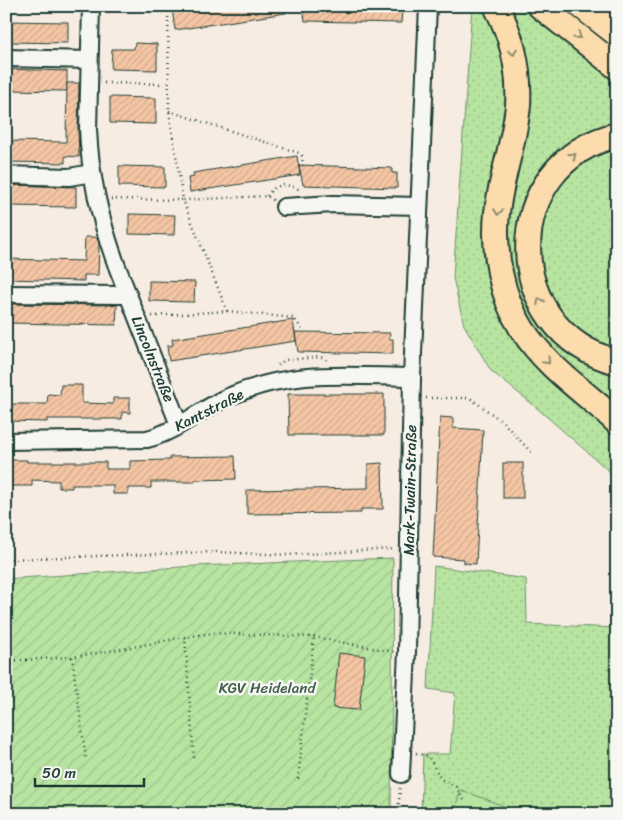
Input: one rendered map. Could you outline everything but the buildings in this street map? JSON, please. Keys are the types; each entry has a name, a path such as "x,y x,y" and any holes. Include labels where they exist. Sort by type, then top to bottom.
{"highway":[{"path":"496,6 510,41 517,70 518,87 516,120 497,212 496,232 499,266 505,292 521,327 532,343 560,374 617,422"},
{"path":"540,6 617,67"},
{"path":"581,6 617,34"},
{"path":"617,135 591,144 562,165 550,179 533,211 528,229 527,247 528,266 532,283 548,316 560,330 589,352 617,362"}],"street":[{"name":"Lincolnstraße","path":"91,6 88,129 92,173 97,199 110,247 127,294 179,425"},
{"name":"Mark-Twain-Straße","path":"401,774 407,652 412,377 428,6"},
{"path":"6,58 89,60"},
{"path":"6,175 69,176 92,173"},
{"path":"284,207 333,204 419,206"},
{"path":"6,294 127,294"},
{"name":"Kantstraße","path":"6,441 139,440 154,438 228,397 252,388 296,377 325,374 412,377"}],"path":[{"path":"168,6 167,84 169,111 183,200 227,311"},
{"path":"88,83 167,84"},
{"path":"169,111 299,153 302,156 303,170"},
{"path":"97,199 183,200 266,196 284,207"},
{"path":"136,317 227,311 294,318 303,331"},
{"path":"412,397 470,398 503,422 531,452"},
{"path":"6,559 216,552 288,555 409,549"},
{"path":"6,661 72,657 185,636 212,633 314,637 384,651 407,652"},
{"path":"185,636 194,760"},
{"path":"298,779 314,637"},
{"path":"72,657 86,760"},
{"path":"402,750 428,756 441,779 456,787 464,800"},
{"path":"398,814 401,774"}],"green space":[{"path":"472,6 525,6 617,75 617,478 531,403 491,371 464,325 453,278"},
{"name":"KGV Heideland","path":"393,558 391,814 6,814 6,579 195,566"},
{"path":"434,566 526,579 527,624 617,628 617,793 611,814 506,814 508,808 461,790 453,814 421,814 423,754 450,754 455,693 428,689"},
{"path":"461,790 509,808 506,814 453,814"}]}
